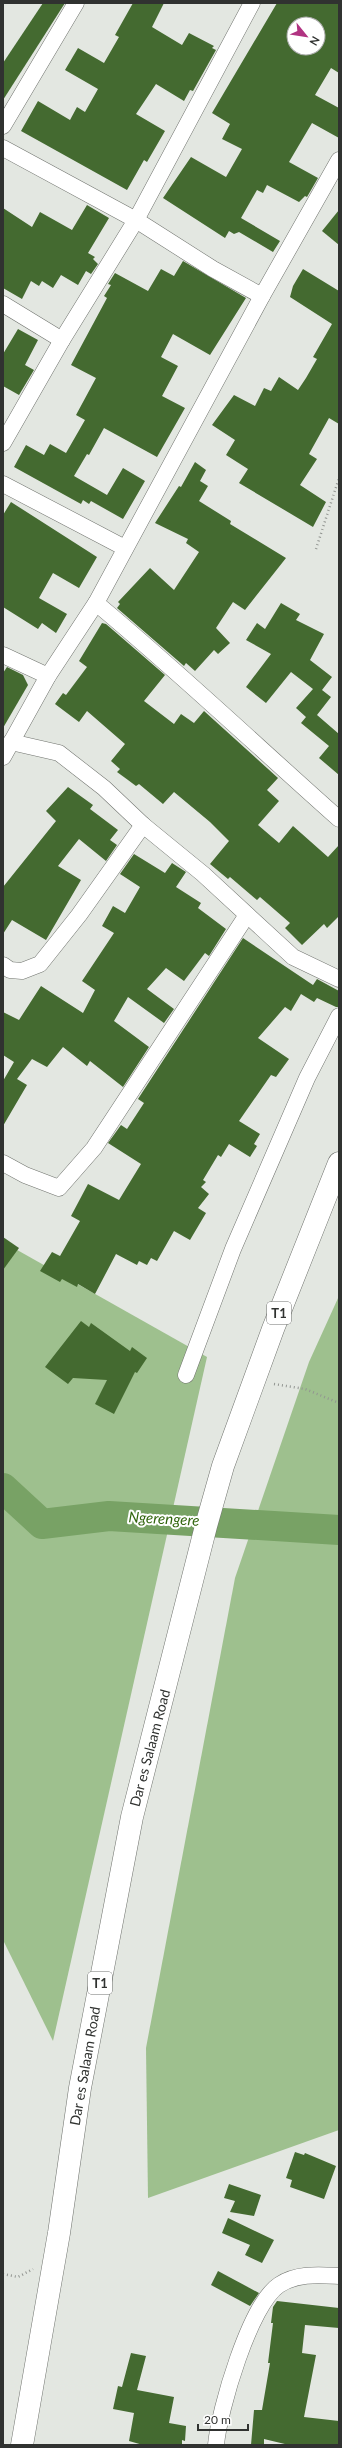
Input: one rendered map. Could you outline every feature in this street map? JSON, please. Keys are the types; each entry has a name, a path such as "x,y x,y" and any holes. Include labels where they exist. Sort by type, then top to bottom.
{"highway":[{"name":"T1","path":"254,1380 339,1163"},
{"name":"Dar es Salaam Road","path":"22,2445 54,2260 80,2088 132,1817 206,1526 224,1466 254,1380"}],"street":[{"path":"3,126 76,3"},
{"path":"3,443 62,340 136,220 252,3"},
{"path":"3,148 136,220 213,269 262,296"},
{"path":"3,757 48,676 96,603 262,296 339,160"},
{"path":"3,304 62,340"},
{"path":"3,484 125,548"},
{"path":"96,603 164,659 231,723 339,818"},
{"path":"3,655 48,676"},
{"path":"11,742 60,753 104,788 143,825 293,957 339,979"},
{"path":"3,965 10,970 22,971 40,964 79,915 143,825"},
{"path":"3,1163 25,1175 59,1188 94,1148 247,915"},
{"path":"186,1375 233,1249 307,1078 339,1016"},
{"path":"216,2445 222,2413 250,2328 270,2293 280,2284 295,2278 315,2275 339,2276"}],"path":[{"path":"316,549 339,478"},
{"path":"254,1380 306,1389 339,1403"},
{"path":"3,2274 21,2276 54,2260"}],"green space":[{"path":"3,1242 207,1357 53,2041 3,1940"},
{"path":"339,1296 339,2130 148,2198 146,2048 235,1578 309,1362"}],"building":[{"path":"43,3 65,3 3,100 3,63"},
{"path":"133,3 164,3 152,27 182,45 189,33 214,46 212,48 216,50 193,91 190,90 184,101 156,84 136,114 165,131 147,162 144,160 127,190 21,131 38,101 70,120 77,107 85,112 98,89 65,70 78,48 104,63 119,37 115,35"},
{"path":"277,3 339,3 339,73 331,68 315,95 339,108 339,138 312,123 289,162 318,178 307,197 305,196 299,202 267,185 263,193 257,190 241,218 280,241 273,252 239,232 234,234 229,231 225,238 163,198 191,157 226,177 242,149 222,139 230,124 212,113"},
{"path":"87,205 109,218 88,253 95,257 93,259 98,264 91,274 86,271 78,285 61,275 53,288 42,281 39,286 31,281 22,299 3,288 3,208 32,227 40,212 72,230"},
{"path":"339,210 339,245 322,231"},
{"path":"183,261 246,298 210,355 173,334 161,357 178,366 162,396 185,408 157,457 104,428 89,455 87,454 74,476 107,495 123,468 145,481 123,519 91,501 89,504 83,500 81,504 14,467 26,445 44,455 50,444 66,453 85,420 76,415 96,378 71,365 107,298 104,296 111,285 108,284 115,273 148,291 161,269 174,276"},
{"path":"303,269 339,291 339,424 329,418 309,454 317,459 300,485 326,502 313,527 239,483 248,469 226,455 235,440 212,425 234,395 255,406 264,388 271,391 279,377 298,390 306,378 317,359 313,357 332,324 290,297 293,286"},
{"path":"18,329 38,340 25,365 34,370 19,395 3,386 3,354"},
{"path":"195,462 206,470 200,481 208,486 199,501 231,521 230,524 286,558 245,610 233,602 216,628 230,643 218,654 214,650 195,671 186,663 184,666 117,608 120,604 118,602 150,568 174,590 199,552 186,543 188,539 155,523 179,486 181,487"},
{"path":"11,502 97,557 79,588 53,573 39,598 67,614 56,633 42,623 38,629 3,607 3,515"},
{"path":"281,603 300,614 296,620 324,634 310,660 332,677 322,690 331,697 317,715 339,734 339,775 319,758 329,746 301,723 306,717 296,708 313,689 291,672 266,703 246,687 271,654 246,640 257,623 265,629"},
{"path":"102,623 106,624 165,675 144,701 174,724 181,714 194,723 204,711 278,778 267,790 279,801 258,825 279,843 293,826 328,857 339,845 339,916 327,928 324,924 302,945 285,928 290,923 260,897 257,900 230,877 228,879 210,864 229,841 210,822 174,792 163,804 139,784 136,786 117,772 120,769 111,761 125,744 87,711 79,722 55,704 63,693 66,695 87,667 79,661"},
{"path":"7,667 23,675 28,685 3,728 3,673"},
{"path":"68,787 93,805 90,809 118,830 110,840 117,845 106,861 79,839 58,866 81,880 46,940 12,920 3,934 3,887 56,821 46,811"},
{"path":"134,854 165,873 172,863 186,872 176,887 201,903 198,908 226,929 209,956 205,953 184,981 166,968 147,989 174,1009 164,1023 128,997 114,1021 149,1047 123,1087 90,1061 87,1066 63,1047 47,1067 32,1059 17,1079 27,1085 3,1126 3,1081 14,1062 3,1055 3,1012 19,1020 41,986 83,1013 95,990 82,981 114,933 102,926 113,906 125,913 140,887 120,874"},
{"path":"243,938 313,985 317,979 339,991 339,1007 317,998 314,1002 301,994 291,1011 285,1007 258,1038 289,1059 276,1077 271,1075 239,1121 260,1134 254,1144 257,1146 250,1157 229,1144 221,1157 218,1155 203,1180 206,1182 201,1187 209,1194 198,1208 206,1213 190,1240 174,1231 157,1261 151,1258 147,1265 139,1261 137,1265 116,1254 95,1294 78,1284 77,1287 62,1279 60,1282 40,1271 52,1252 60,1256 80,1221 71,1216 88,1184 119,1200 141,1164 108,1143 121,1125 127,1129 144,1103 138,1099"},
{"path":"3,1237 19,1248 3,1270"},
{"path":"81,1321 89,1327 91,1323 130,1351 132,1347 147,1358 137,1373 135,1372 114,1414 95,1404 107,1380 73,1378 68,1384 45,1367"},
{"path":"295,2152 304,2155 305,2153 336,2166 324,2199 290,2187 292,2180 286,2178"},
{"path":"229,2184 261,2195 254,2216 230,2212 235,2201 224,2198"},
{"path":"228,2218 274,2240 262,2263 245,2255 250,2245 222,2233"},
{"path":"218,2271 259,2293 250,2306 211,2285"},
{"path":"277,2301 339,2308 339,2328 305,2325 302,2353 316,2355 304,2417 339,2421 339,2444 289,2445 264,2439 264,2445 251,2445 254,2410 262,2410 270,2363 268,2363 273,2323 271,2323 273,2307"},
{"path":"131,2353 146,2356 137,2390 174,2397 169,2423 186,2426 185,2441 182,2440 182,2445 143,2445 129,2441 134,2413 113,2409 118,2386 122,2387"}],"waterway":[{"name":"Ngerengere","path":"3,1488 42,1524 109,1516 339,1530"}]}
